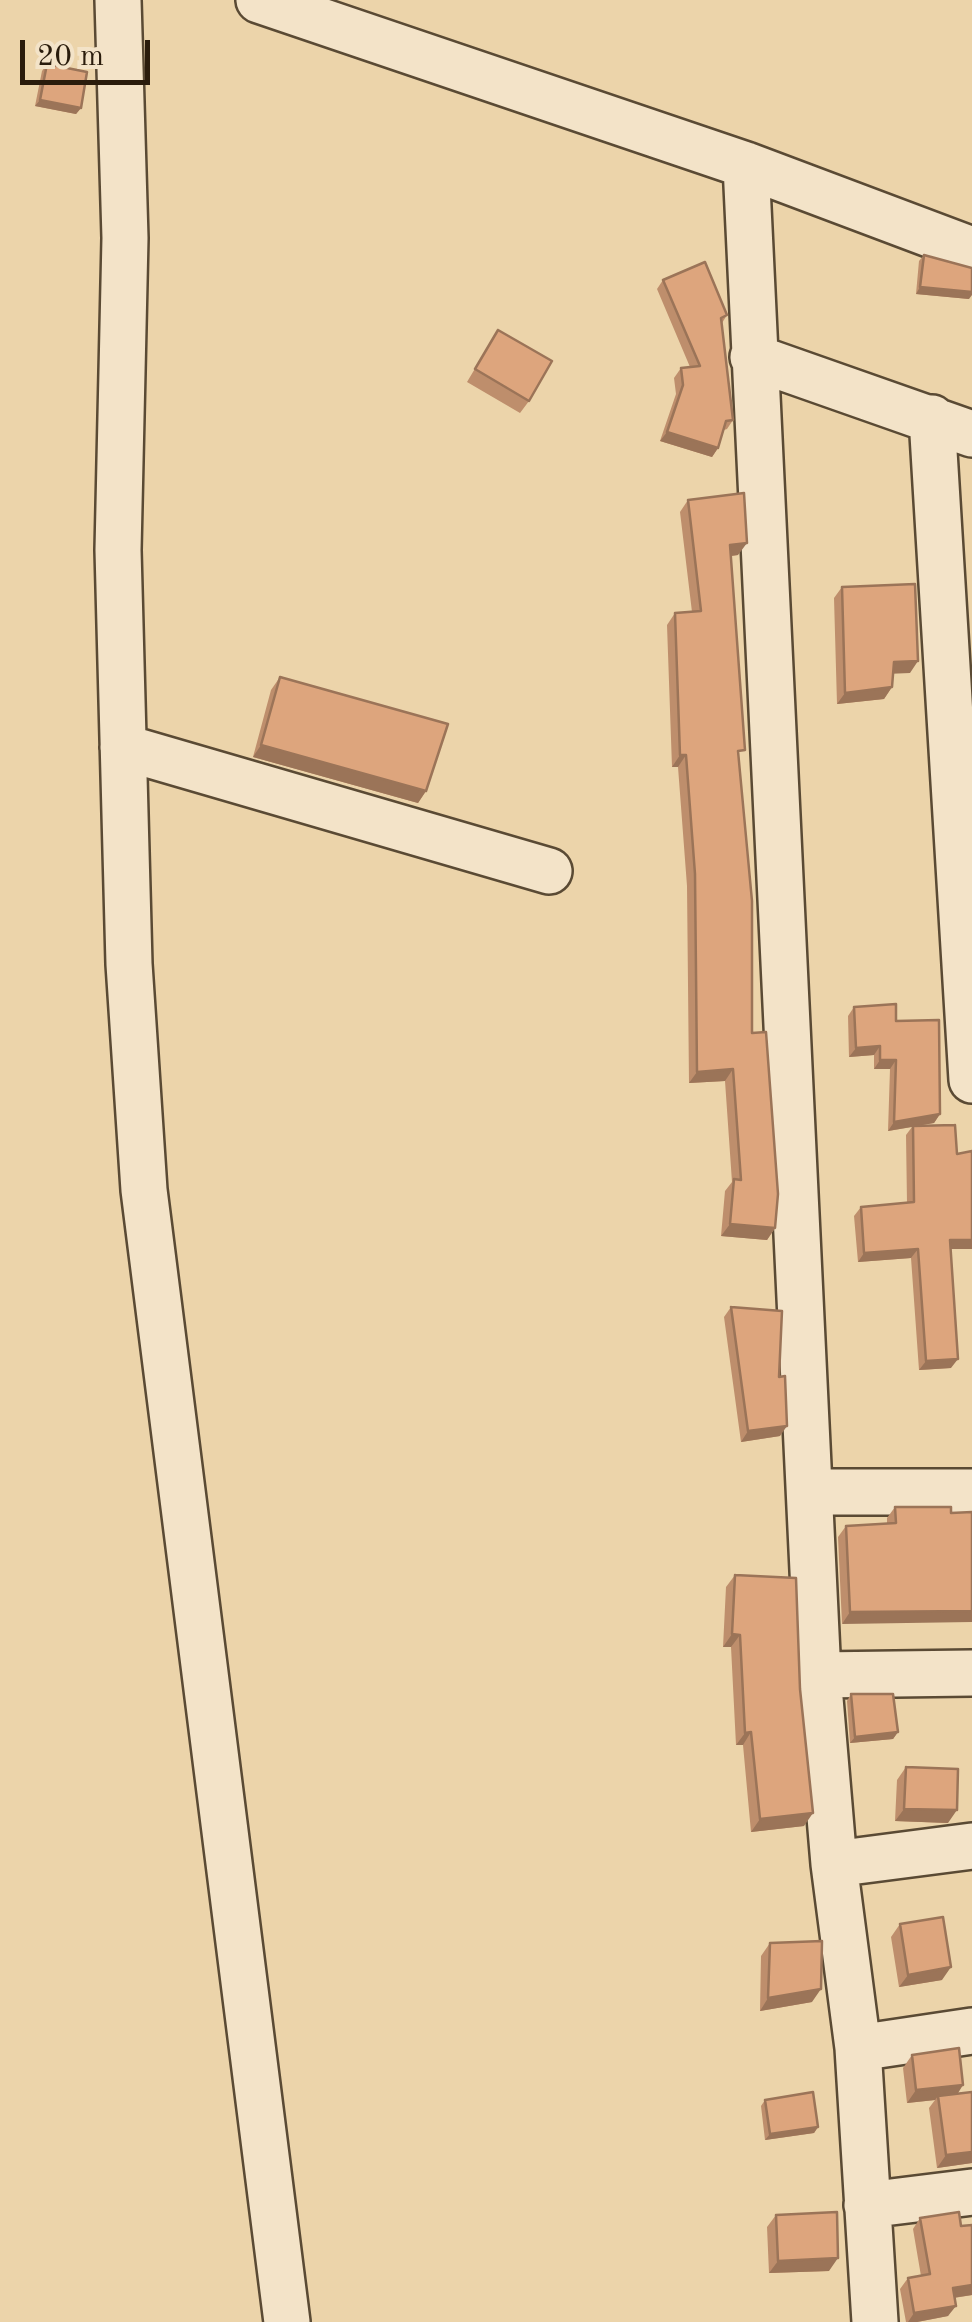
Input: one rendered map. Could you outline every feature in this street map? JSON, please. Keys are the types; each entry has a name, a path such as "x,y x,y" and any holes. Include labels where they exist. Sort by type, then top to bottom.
{"street":[{"path":"118,0 126,238 118,550 130,964 144,1190 287,2322"},
{"path":"260,0 746,165 972,250"},
{"path":"746,165 818,1675 834,1864 858,2048 876,2322"},
{"path":"753,357 952,426 972,1080"},
{"path":"124,747 549,871"},
{"path":"810,1492 972,1492"},
{"path":"818,1675 972,1673"},
{"path":"834,1864 972,1846"},
{"path":"858,2048 972,2031"},
{"path":"867,2204 972,2192"}],"building":[{"path":"47,64 87,72 81,108 40,100"},
{"path":"924,255 972,268 972,292 920,287"},
{"path":"705,262 727,315 721,318 733,420 726,421 718,448 667,432 683,385 681,368 700,366 663,280"},
{"path":"498,330 552,361 529,401 475,369"},
{"path":"744,493 747,543 730,545 745,750 738,751 752,901 752,1033 766,1032 778,1194 775,1228 730,1224 734,1179 741,1180 733,1069 697,1072 695,874 686,755 680,755 675,613 701,611 688,500"},
{"path":"915,584 918,661 894,662 892,687 845,693 842,587"},
{"path":"280,677 448,724 426,791 261,745"},
{"path":"896,1004 896,1021 939,1020 940,1114 894,1122 896,1060 880,1060 880,1046 856,1048 854,1007"},
{"path":"955,1125 957,1154 972,1151 972,1240 950,1240 958,1359 926,1361 918,1249 864,1253 861,1207 914,1202 913,1126"},
{"path":"731,1307 782,1311 779,1377 785,1376 787,1426 748,1431"},
{"path":"895,1507 951,1507 951,1513 972,1512 972,1611 850,1612 846,1526 896,1523"},
{"path":"735,1575 796,1578 800,1689 813,1813 760,1819 751,1732 745,1733 740,1635 732,1634"},
{"path":"851,1694 893,1694 898,1732 855,1737"},
{"path":"906,1767 958,1769 957,1810 904,1809"},
{"path":"943,1917 951,1967 908,1975 900,1924"},
{"path":"822,1941 821,1989 768,1998 770,1943"},
{"path":"959,2048 963,2085 916,2090 912,2055"},
{"path":"813,2092 818,2127 770,2134 765,2100"},
{"path":"972,2092 972,2152 946,2155 938,2096"},
{"path":"837,2212 838,2258 778,2261 776,2215"},
{"path":"959,2212 961,2226 972,2225 972,2285 953,2288 956,2306 914,2313 908,2278 930,2274 920,2218"}]}
